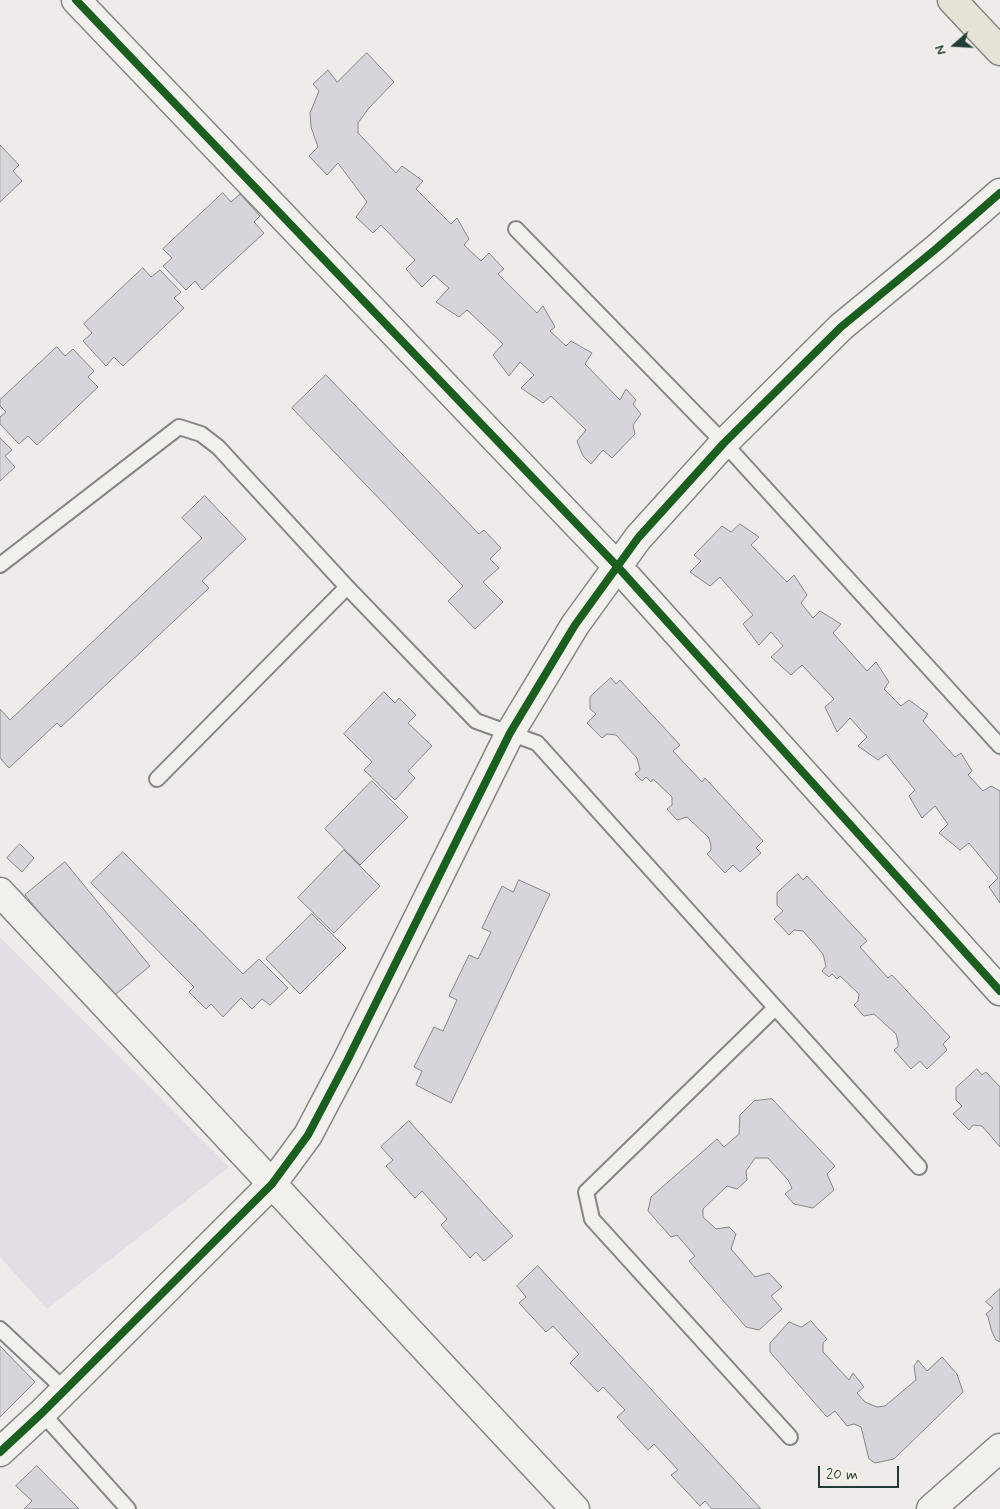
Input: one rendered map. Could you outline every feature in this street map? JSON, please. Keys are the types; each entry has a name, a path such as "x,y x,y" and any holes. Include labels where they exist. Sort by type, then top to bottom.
{"main road":[{"path":"952,0 1000,51"}],"street":[{"path":"76,0 617,566 1000,991"},
{"path":"0,1452 42,1414 272,1184 308,1135 347,1061 510,733 576,625 638,538 724,443 841,327 1000,193"},
{"path":"0,892 576,1509"},
{"path":"931,1509 1000,1448"}],"lane":[{"path":"516,229 724,443 1000,746"},
{"path":"0,565 179,427 201,434 218,447 476,721 537,743 919,1167"},
{"path":"157,779 347,586"},
{"path":"776,1008 586,1192 592,1220 790,1437"},
{"path":"0,1329 65,1390"},
{"path":"42,1414 128,1509"}],"shaded area":[{"path":"0,937 229,1167 47,1309 0,1257"}],"building":[{"path":"367,53 394,82 369,108 358,123 358,133 396,173 402,166 423,181 416,189 451,224 457,218 469,239 464,245 481,261 489,253 504,269 498,274 537,313 543,306 555,327 550,331 566,346 571,341 592,353 585,364 620,400 626,389 636,400 633,404 641,414 633,425 635,434 612,458 603,450 591,464 583,456 577,441 586,430 551,396 543,403 521,388 534,375 520,362 509,376 493,355 503,344 467,310 459,317 436,302 449,288 434,275 422,287 406,269 415,260 381,225 373,233 356,217 367,202 338,163 327,175 309,156 318,147 311,127 310,113 319,91 313,84 328,70 337,82"},
{"path":"0,145 19,165 13,171 22,181 0,202"},
{"path":"223,193 231,202 240,194 260,216 254,222 264,233 202,290 195,281 186,290 163,266 172,258 163,249"},
{"path":"143,268 151,277 160,270 181,292 174,298 184,308 123,366 114,357 106,366 83,341 92,333 84,324"},
{"path":"57,347 65,356 73,349 94,371 88,377 98,387 37,445 28,436 19,444 0,424 0,417 6,412 0,406 0,400"},
{"path":"326,375 479,534 484,530 501,548 490,559 499,568 483,582 503,602 475,629 448,601 463,586 292,408"},
{"path":"0,438 12,450 5,456 15,467 0,481"},
{"path":"205,496 246,539 202,581 209,588 61,727 57,723 9,768 0,758 0,709 10,720 202,538 182,518"},
{"path":"740,524 759,537 751,545 787,582 794,575 807,595 801,603 813,618 820,611 841,624 833,633 867,671 876,662 889,682 884,689 901,706 909,700 928,714 923,721 955,757 961,753 972,771 968,775 983,791 991,786 1000,791 1000,903 989,887 998,878 969,843 960,850 939,833 948,824 935,806 922,818 909,796 915,790 886,754 878,760 858,746 867,737 850,718 837,732 825,707 834,699 802,665 791,675 771,657 783,646 771,632 759,645 743,624 753,615 720,577 710,586 690,572 701,561 694,555 722,526 731,532"},
{"path":"611,678 616,684 620,680 680,745 673,751 702,782 705,778 763,841 756,848 761,853 740,872 733,865 725,873 707,854 711,850 709,838 687,817 677,820 667,809 672,805 672,797 653,779 651,782 646,777 642,781 635,774 640,770 637,758 616,735 607,734 602,738 587,723 596,714 590,709 590,697"},
{"path":"384,692 395,703 399,698 416,715 408,723 432,746 408,771 415,778 395,800 364,770 372,762 344,734"},
{"path":"372,781 408,817 360,865 325,829"},
{"path":"20,844 34,858 22,872 7,858"},
{"path":"344,850 380,886 334,933 298,898"},
{"path":"123,852 243,974 259,959 288,988 270,1005 262,999 252,1009 241,998 223,1017 211,1004 206,1009 189,992 194,987 91,883"},
{"path":"65,862 150,966 110,999 25,895"},
{"path":"798,874 803,880 807,876 867,941 860,947 888,978 892,975 950,1037 943,1044 947,1050 927,1069 920,1061 911,1069 894,1050 898,1047 896,1034 874,1014 864,1016 854,1005 858,1001 859,994 840,976 837,979 832,974 829,977 822,971 826,966 823,954 803,931 794,930 789,935 774,919 783,911 777,905 777,893"},
{"path":"519,880 550,894 451,1103 416,1085 422,1071 414,1067 434,1027 443,1031 457,1000 449,996 469,955 478,959 491,932 482,928 502,886 513,892"},
{"path":"312,914 346,948 300,994 266,959"},
{"path":"977,1069 982,1075 986,1072 1000,1087 1000,1147 982,1126 973,1125 969,1130 953,1114 962,1106 956,1100 956,1088"},
{"path":"772,1099 835,1166 827,1174 834,1190 813,1208 794,1204 785,1194 792,1188 788,1180 768,1158 755,1158 746,1171 747,1180 737,1189 727,1186 703,1209 703,1217 716,1229 729,1227 736,1234 731,1249 755,1277 769,1273 782,1287 771,1296 782,1309 759,1330 746,1327 689,1261 695,1256 677,1235 671,1237 648,1211 651,1197 717,1139 724,1147 739,1134 740,1115 754,1101"},
{"path":"409,1121 513,1236 484,1261 476,1252 470,1258 441,1225 447,1219 422,1191 415,1198 386,1166 393,1160 381,1147"},
{"path":"538,1266 761,1509 712,1509 705,1501 700,1506 671,1475 678,1470 654,1444 648,1450 617,1417 625,1410 603,1387 598,1392 570,1363 579,1354 553,1326 546,1332 519,1303 526,1297 517,1286"},
{"path":"1000,1289 1000,1342 996,1340 992,1332 986,1314 993,1308 986,1302"},
{"path":"811,1321 827,1339 823,1343 823,1352 849,1380 853,1373 864,1387 857,1393 865,1402 877,1407 885,1406 916,1380 914,1366 918,1360 927,1371 942,1357 957,1374 963,1392 894,1459 875,1463 869,1459 861,1427 854,1424 847,1426 835,1411 827,1417 770,1352 770,1343 789,1322 801,1327"},
{"path":"0,1346 35,1382 0,1417"},
{"path":"37,1466 79,1509 24,1509 32,1501 16,1486"}],"cycle path":[{"path":"76,0 617,566 1000,991"},
{"path":"0,1452 42,1413 272,1184 308,1135 347,1061 510,733 575,625 638,538 724,443 841,327 1000,193"}]}
